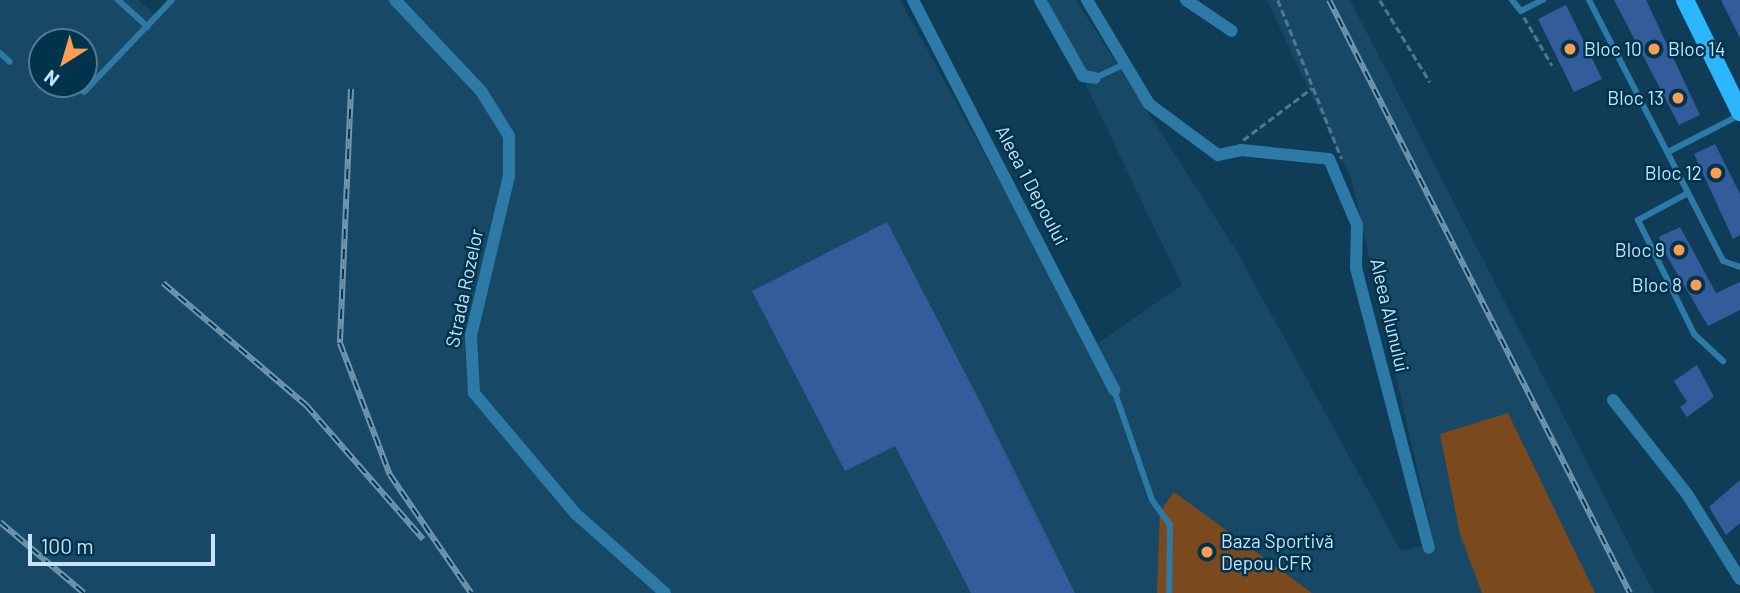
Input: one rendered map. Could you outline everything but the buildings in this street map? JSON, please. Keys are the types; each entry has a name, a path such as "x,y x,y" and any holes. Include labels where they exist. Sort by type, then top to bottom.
{"main road":[{"path":"1685,0 1740,113"}],"street":[{"name":"Strada Rozelor","path":"395,0 481,91 509,136 509,176 469,354 474,393 576,514 665,593"},
{"name":"Aleea 1 Depoului","path":"913,0 1114,390"},
{"path":"1040,0 1083,76 1095,78"},
{"name":"Aleea Alunului","path":"1087,0 1149,104 1217,155 1241,150 1329,159 1357,225 1356,268 1429,548"},
{"path":"1186,0 1232,31"},
{"path":"1613,400 1686,495 1740,579"}],"lane":[{"path":"118,0 148,27"},
{"path":"98,76 133,35 148,27 172,0"},
{"path":"1512,0 1521,11 1543,0"},
{"path":"1589,0 1723,261 1740,267"},
{"path":"0,53 10,62"},
{"path":"1095,78 1125,64"},
{"path":"1668,152 1740,113"},
{"path":"1688,193 1638,219 1694,334 1723,361"},
{"path":"1114,390 1133,455 1172,534 1169,593"}],"path":[{"path":"1278,0 1312,88 1343,157 1338,180"},
{"path":"1380,0 1430,82"},
{"path":"1521,11 1552,65"},
{"path":"1241,150 1244,136 1312,88"}],"shaded area":[{"path":"0,0 138,0 155,15 174,0 900,0 1091,348 1182,285 1045,0 1076,0 1236,250 1401,551 1434,543 1352,181 1267,0 1350,0 1654,593 0,593"},
{"path":"1508,413 1595,593 1482,593 1460,534 1440,434"},
{"name":"Baza Sportivă Depou CFR","path":"1174,492 1312,593 1157,593 1160,512"}],"railway":[{"path":"1329,0 1630,593"},
{"path":"351,89 340,343 390,475 471,593"},
{"path":"163,283 306,405 423,539"},
{"path":"0,522 84,593"}],"place":[{"name":"Bloc 10","path":"1570,49"},
{"name":"Bloc 14","path":"1654,49"},
{"name":"Bloc 13","path":"1678,98"},
{"name":"Bloc 12","path":"1716,173"},
{"name":"Bloc 9","path":"1679,250"},
{"name":"Bloc 8","path":"1696,285"},
{"name":"Baza Sportivă Depou CFR","path":"1207,552"}]}
